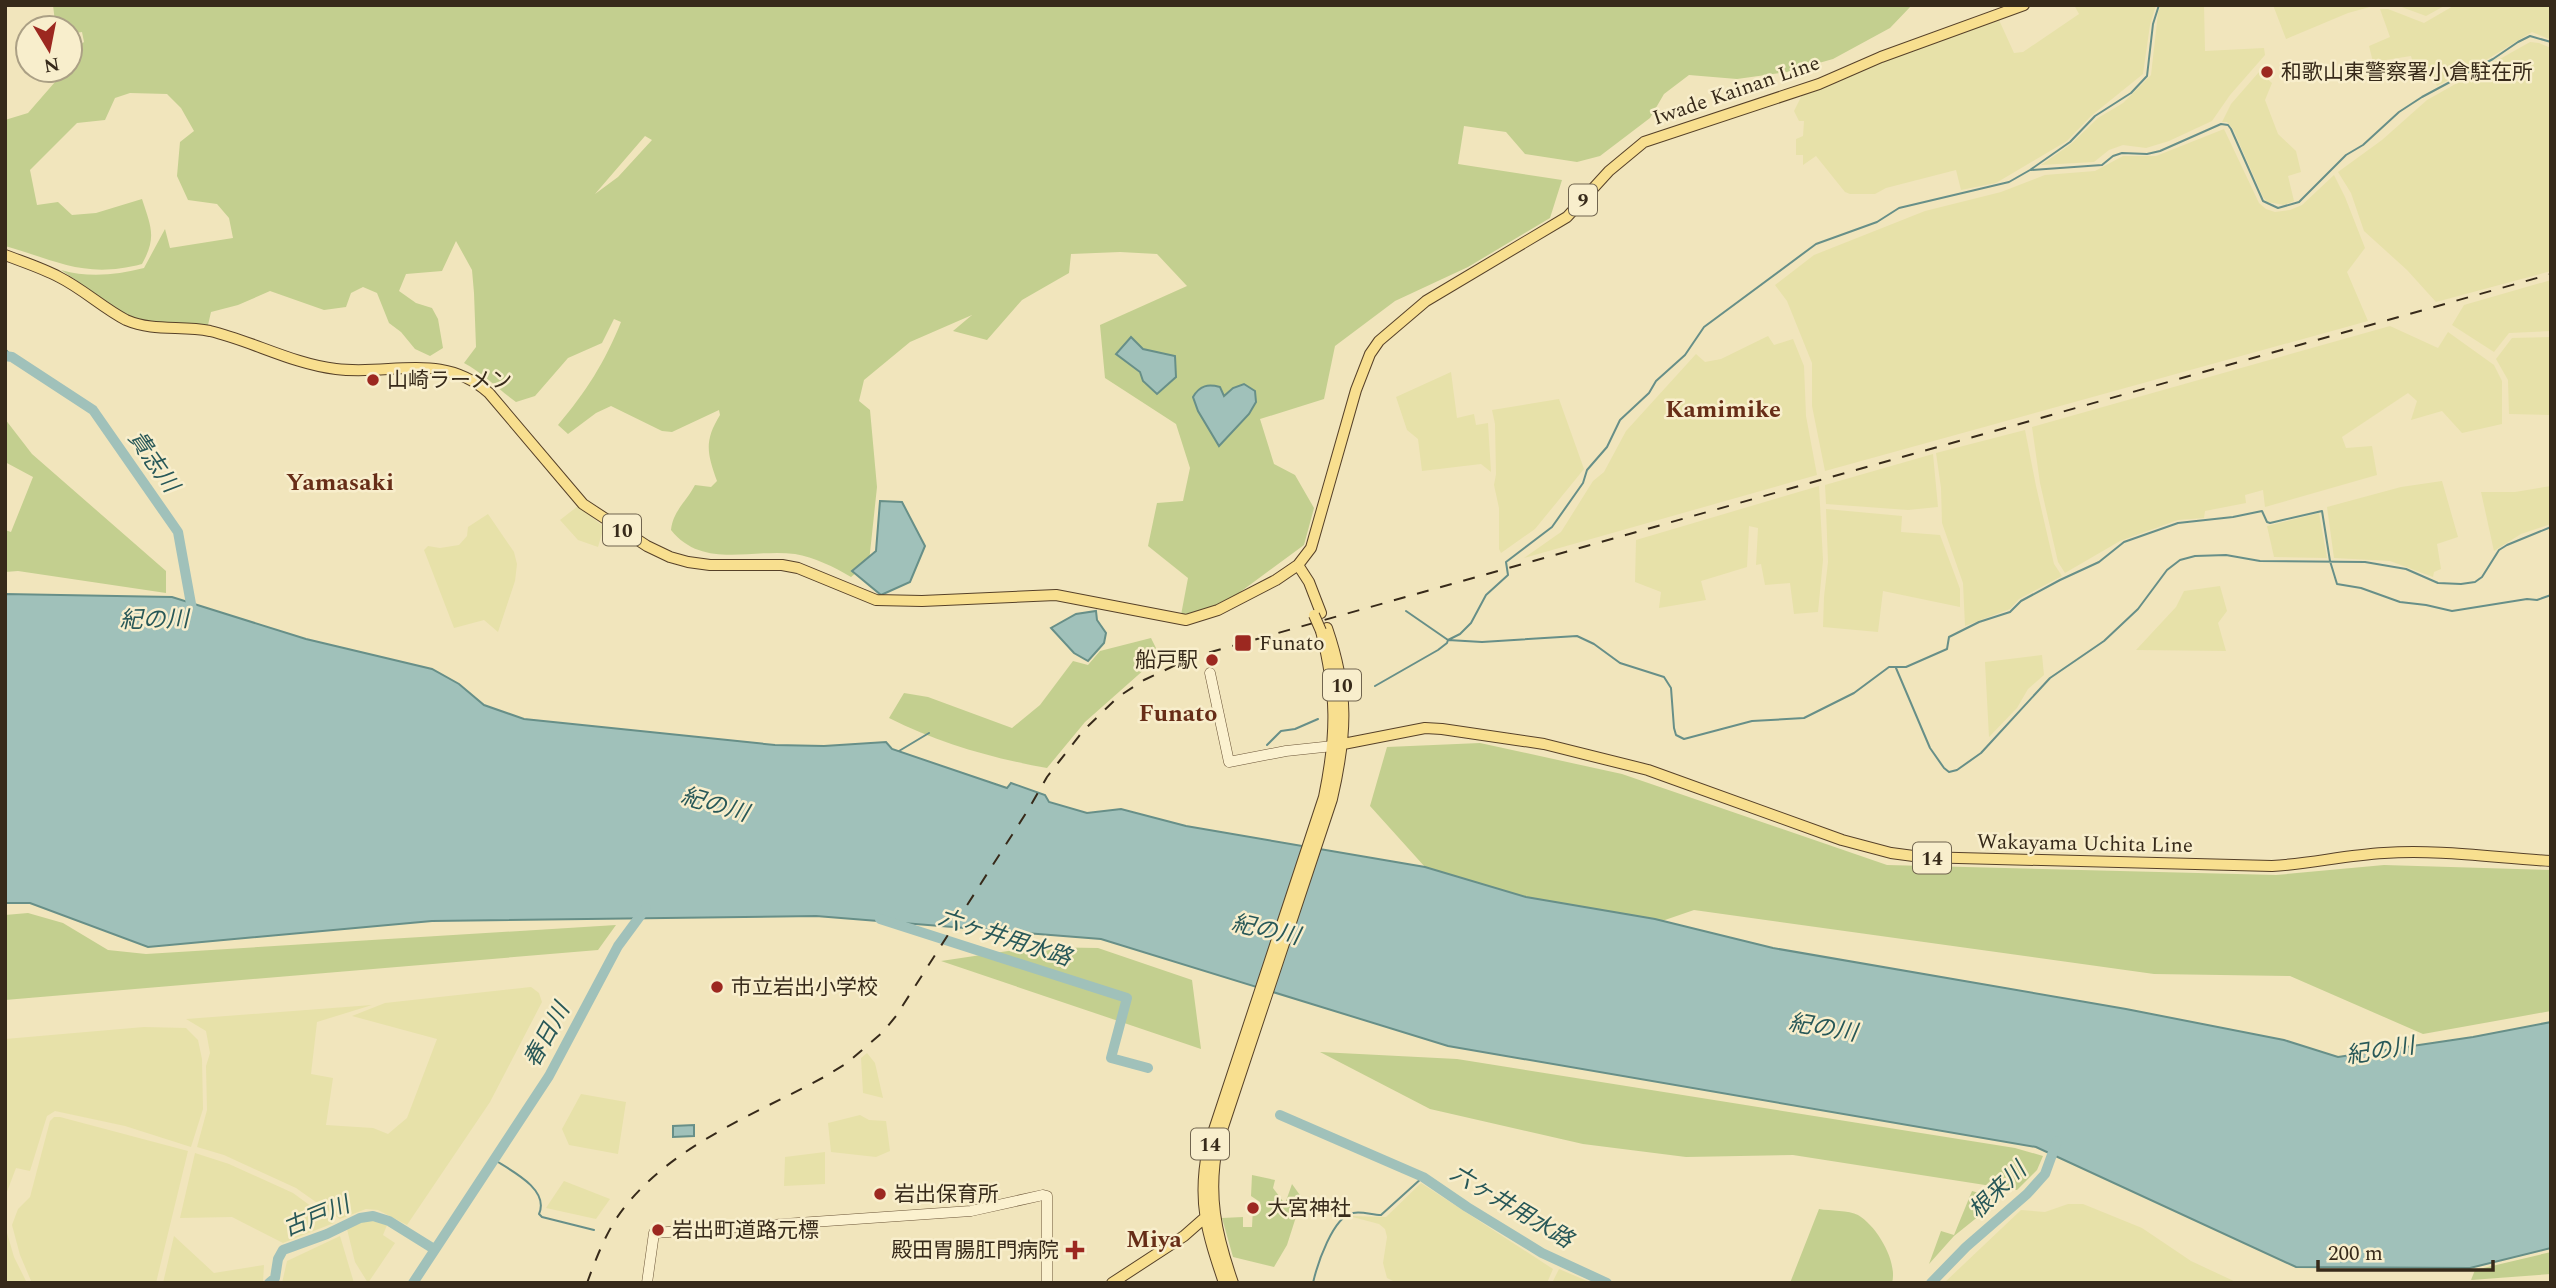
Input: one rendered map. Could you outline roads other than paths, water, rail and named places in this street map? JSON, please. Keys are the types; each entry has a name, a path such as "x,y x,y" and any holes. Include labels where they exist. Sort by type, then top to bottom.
{"main road":[{"name":"Iwade Kainan Line","path":"1298,565 1311,548 1356,390 1370,354 1379,341 1426,300 1567,217 1609,171 1644,142 1819,84 1881,57 2024,5"},
{"name":"10","path":"5,255 61,277 124,319 142,326 210,331 316,365 338,369 415,366 458,373 476,382 504,409 583,504 647,546 688,562 710,565 782,565 798,568 876,600 1056,595 1186,620 1218,610 1276,580 1298,565 1324,630 1334,689 1338,745"},
{"path":"1210,673 1229,762 1338,745"},
{"name":"Wakayama Uchita Line","path":"1338,745 1424,728 1544,744 1648,770 1853,843 1891,853 1921,857 2272,866 2384,853 2430,852 2551,861"},
{"name":"14","path":"1209,1214 1203,1175 1209,1148 1237,1073 1337,758 1338,745"},
{"path":"647,1283 654,1233 971,1211 1043,1195 1047,1196 1047,1283"},
{"path":"1112,1283 1184,1236 1209,1214"},
{"path":"1209,1214 1224,1283"},
{"path":"1209,1214 1233,1283"}],"water":[{"path":"1131,337 1143,349 1175,356 1176,377 1157,394 1143,381 1140,372 1116,354"},
{"path":"1244,384 1255,391 1256,402 1249,414 1219,446 1198,411 1193,397 1205,386 1220,387 1224,396 1233,388"},
{"path":"880,501 902,502 925,546 910,582 881,595 852,571 876,551"},
{"name":"紀の川","path":"5,594 172,597 306,639 432,669 459,684 484,705 524,719 775,745 824,746 886,742 892,749 1007,788 1011,783 1045,795 1049,802 1087,813 1121,809 1186,826 1425,867 1526,897 1655,919 1773,948 2126,1009 2284,1040 2338,1057 2473,1037 2551,1022 2551,1248 2470,1268 2296,1267 2036,1147 1448,1046 1101,939 816,916 432,921 148,947 30,903 5,903"},
{"path":"1096,611 1097,620 1106,633 1104,643 1088,661 1074,653 1051,628 1076,614"},
{"path":"694,1125 694,1136 673,1137 673,1126"}],"waterway":[{"path":"1375,686 1438,650 1471,623 1486,595 1508,575 1506,562 1552,527 1583,483 1587,470 1607,447 1620,420 1649,393 1656,381 1685,355 1704,327 1816,244 1877,222 1899,208 2009,182 2070,142 2095,116 2131,93 2147,76 2153,24 2159,5"},
{"path":"2031,170 2102,165 2122,153 2147,154 2160,151 2221,124 2228,125 2263,201 2278,208 2299,202 2346,155 2363,145 2399,112 2422,97 2530,36 2551,42"},
{"name":"貴志川","path":"5,349 12,357"},
{"name":"貴志川","path":"5,356 12,357 93,410 178,532 193,615"},
{"path":"1406,611 1448,640 1482,642 1577,636 1594,644 1620,663 1664,677 1671,688 1676,735 1684,739 1752,721 1804,718 1854,693 1889,667 1906,667 1947,649 1949,637 1979,622 2010,612 2021,601 2099,562 2124,542 2178,523 2262,511 2270,523 2322,511 2330,561 2337,584 2361,588 2400,602 2452,611 2527,599 2537,600 2551,595"},
{"path":"1896,668 1930,748 1949,772 1957,770 1981,753 2050,678 2104,641 2138,609 2167,570 2180,560 2195,556 2226,555 2260,561 2365,562 2406,569 2438,583 2461,584 2475,582 2482,577 2499,550 2551,527"},
{"path":"1267,745 1281,731 1295,729 1318,719"},
{"path":"899,751 929,733"},
{"name":"春日川","path":"413,1283 549,1076 618,946 646,908"},
{"name":"六ヶ井用水路","path":"880,919 1127,998 1111,1058 1148,1068"},
{"name":"六ヶ井用水路","path":"1280,1115 1423,1177 1542,1253 1607,1283"},
{"name":"根来川","path":"1931,1283 2045,1174 2057,1141"},
{"path":"493,1159 534,1189 539,1196 539,1214 542,1217 594,1230"},
{"path":"1313,1283 1327,1242 1346,1216 1360,1212 1381,1215 1423,1177"},
{"name":"古戸川","path":"269,1283 275,1278 278,1259 283,1250 327,1234 360,1218 373,1216 389,1221 434,1249"}],"railway":[{"path":"587,1283 616,1219 636,1194 659,1172 711,1136 847,1063 883,1032 896,1016 1047,777 1083,731 1118,697 1144,680 1193,657 2551,274"}],"place":[{"name":"和歌山東警察署小倉駐在所","path":"2267,72"},
{"name":"山崎ラーメン","path":"373,380"},
{"name":"Funato","path":"1243,643"},
{"name":"船戸駅","path":"1212,660"},
{"name":"市立岩出小学校","path":"717,987"},
{"name":"岩出保育所","path":"880,1194"},
{"name":"大宮神社","path":"1253,1208"},
{"name":"岩出町道路元標","path":"658,1230"},
{"name":"殿田胃腸肛門病院","path":"1075,1250"}],"district":[{"name":"Kamimike","path":"1723,409"},
{"name":"Yamasaki","path":"340,482"},
{"name":"Funato","path":"1178,713"},
{"name":"Miya","path":"1154,1239"}]}
